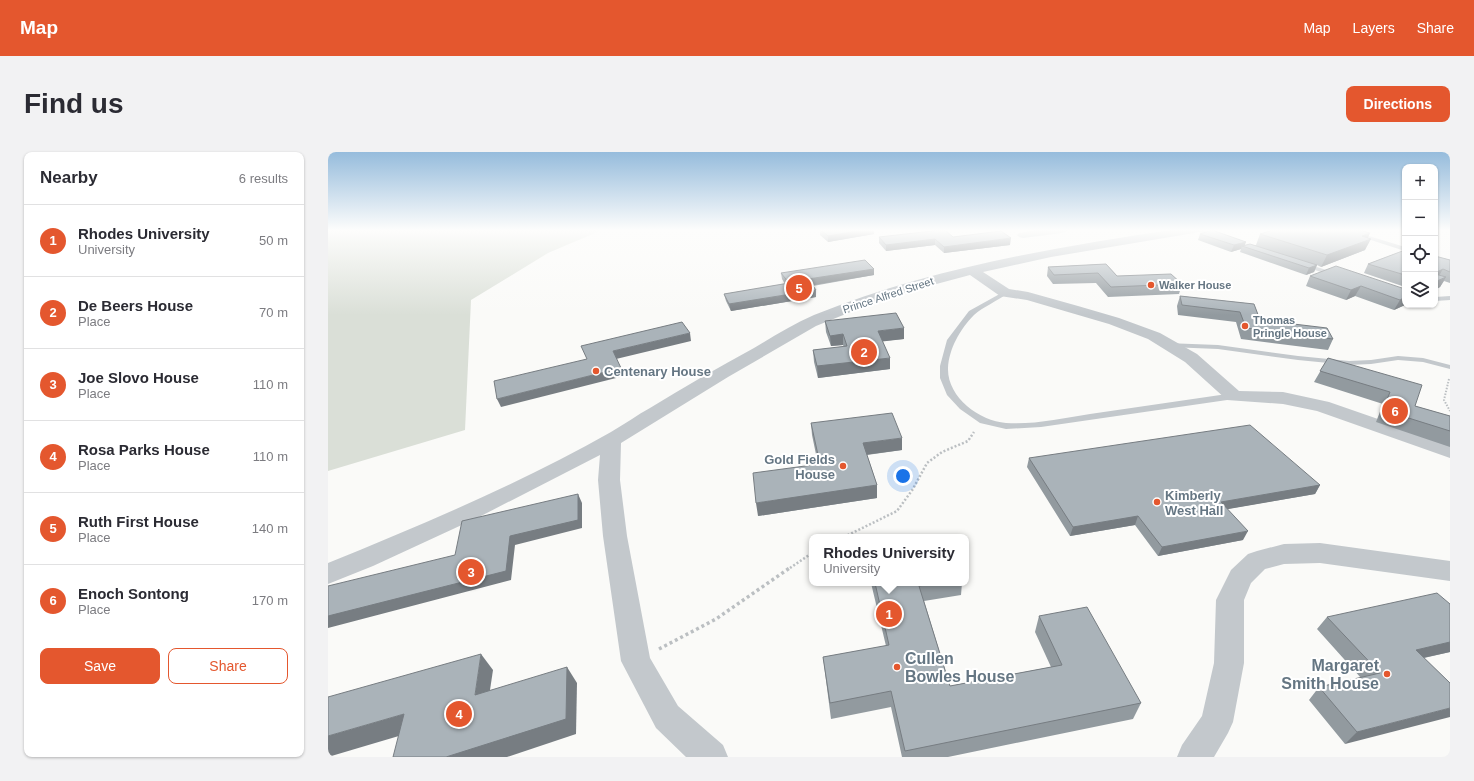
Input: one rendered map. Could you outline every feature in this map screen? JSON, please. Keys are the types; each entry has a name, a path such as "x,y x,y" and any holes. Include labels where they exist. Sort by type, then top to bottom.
{"street":[{"name":"Prince Alfred Street","path":"328,574 413,538 519,488 611,441 735,365 816,320 859,304 933,280 972,270 1031,258"},
{"path":"972,270 1005,293 1028,296 1114,322 1154,336 1191,358 1234,396 1283,398 1322,406 1450,451"},
{"path":"611,441 609,480 614,522 636,661 667,717 711,757"},
{"path":"1194,757 1217,722 1229,663 1230,600 1240,577 1257,561 1284,554 1320,553 1450,571"}],"lane":[{"path":"1299,263 1343,277"},
{"path":"1005,293 972,313 951,340 944,366 944,378 950,393 963,407 983,421 1006,426 1041,424 1234,396"},
{"path":"1438,299 1450,298"},
{"path":"1169,345 1218,347 1348,363 1371,362 1398,358 1450,367"}],"path":[{"path":"1450,377 1444,400 1450,411"},
{"path":"850,534 898,511 913,489 927,463 942,452 968,441 983,421"},
{"path":"636,661 716,619 809,555"}],"shaded area":[{"path":"328,258 539,258 471,300 465,430 328,471"}],"building":[{"path":"1279,258 1295,258 1317,265 1309,268"},
{"path":"1383,258 1402,258 1402,274 1368,264"},
{"path":"1438,258 1450,260 1450,272 1443,269 1438,272"},
{"path":"865,260 874,269 808,279 816,290 729,304 724,294 789,283 781,273"},
{"path":"1106,264 1117,276 1171,274 1182,284 1111,287 1098,273 1054,275 1048,267"},
{"path":"1336,266 1402,288 1402,299 1400,300 1361,286 1351,290 1310,276"},
{"path":"1438,275 1446,277 1438,281"},
{"path":"1180,296 1254,304 1260,320 1327,328 1333,339 1246,328 1240,312 1182,305"},
{"path":"896,313 904,328 878,331 890,358 817,366 813,350 847,346 843,334 830,336 825,321"},
{"path":"682,322 690,333 613,351 621,368 497,399 494,381 587,359 581,346"},
{"path":"1328,358 1422,385 1415,406 1450,416 1450,431 1383,410 1390,392 1320,371"},
{"name":"Gold Fields House","path":"892,413 902,438 863,443 877,485 756,503 753,473 820,464 811,423"},
{"name":"Kimberly West Hall","path":"1250,425 1320,485 1221,502 1248,531 1162,547 1138,516 1073,527 1029,458"},
{"path":"578,494 578,520 510,536 506,571 328,616 328,586 455,555 462,521"},
{"name":"Cullen Bowles House","path":"876,586 919,586 950,686 1062,665 1039,616 1087,607 1141,703 905,751 891,691 830,703 823,657 889,645"},
{"name":"Margaret Smith House","path":"1437,593 1450,604 1450,642 1416,650 1450,683 1450,708 1357,732 1319,687 1380,673 1327,617"},
{"path":"481,654 475,695 567,667 566,719 446,757 393,757 404,714 328,736 328,697"}],"place":[{"name":"Walker House","path":"1151,285"},
{"name":"Ruth First House","path":"799,288"},
{"name":"Thomas Pringle House","path":"1245,326"},
{"name":"De Beers House","path":"864,352"},
{"name":"Centenary House","path":"596,371"},
{"name":"Enoch Sontong","path":"1395,411"},
{"name":"Gold Fields House","path":"843,466"},
{"name":"Kimberly West Hall","path":"1157,502"},
{"name":"Joe Slovo House","path":"471,572"},
{"name":"Rhodes University","path":"889,614"},
{"name":"Cullen Bowles House","path":"897,667"},
{"name":"Margaret Smith House","path":"1387,674"},
{"name":"Rosa Parks House","path":"459,714"}]}
